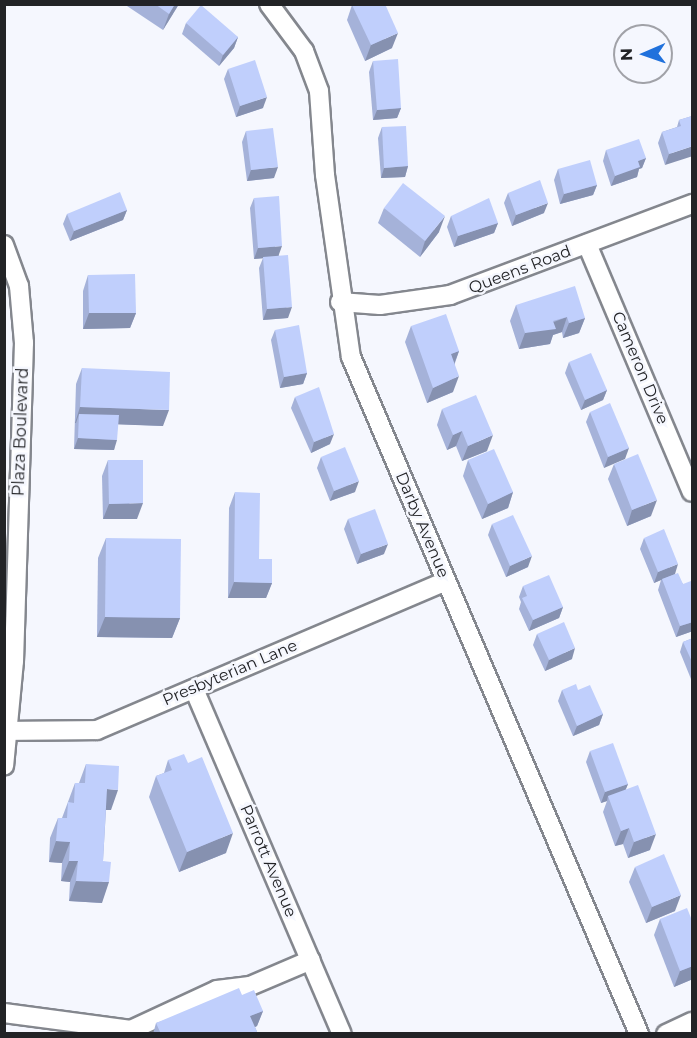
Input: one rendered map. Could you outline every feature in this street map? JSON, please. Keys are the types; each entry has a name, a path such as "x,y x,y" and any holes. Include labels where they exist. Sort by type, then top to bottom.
{"street":[{"name":"Darby Avenue","path":"269,4 304,51 320,91 340,302 351,357 639,1034"},
{"name":"Queens Road","path":"340,302 380,305 450,296 693,204"},
{"name":"Cameron Drive","path":"587,244 693,492"},
{"name":"Plaza Boulevard","path":"4,245 18,281 24,343 14,661 4,766"},
{"path":"4,294 18,281"},
{"name":"Presbyterian Lane","path":"7,731 97,730 446,581"},
{"name":"Parrott Avenue","path":"194,689 342,1034"},
{"path":"4,1013 131,1030 217,990 250,986 311,960"},
{"path":"666,1034 693,1022"}],"building":[{"path":"155,4 175,4 169,14"},
{"path":"385,4 398,33 371,45 352,5"},
{"path":"201,5 238,37 223,55 186,23"},
{"path":"398,59 401,108 377,110 373,61"},
{"path":"255,60 267,97 240,106 228,69"},
{"path":"692,116 693,146 669,154 662,132 681,126 679,120"},
{"path":"406,126 408,166 384,168 382,127"},
{"path":"273,128 278,167 251,170 246,131"},
{"path":"639,139 646,158 638,161 640,167 615,176 606,150"},
{"path":"590,160 597,185 564,194 558,169"},
{"path":"540,180 548,203 516,215 508,193"},
{"path":"403,183 445,216 425,241 384,208"},
{"path":"120,192 127,210 74,231 67,214"},
{"path":"279,196 282,246 258,248 254,198"},
{"path":"489,198 498,223 458,236 451,216"},
{"path":"288,255 292,307 267,309 263,257"},
{"path":"135,274 136,313 89,313 88,275"},
{"path":"575,286 585,318 569,323 567,317 553,321 556,329 525,333 516,305"},
{"path":"446,314 459,351 451,354 459,376 433,388 411,326"},
{"path":"299,325 307,373 284,377 275,330"},
{"path":"591,353 607,390 585,400 569,362"},
{"path":"82,368 170,372 169,410 80,407"},
{"path":"319,387 334,434 314,442 295,397"},
{"path":"476,395 493,435 468,446 462,431 453,435 442,409"},
{"path":"610,403 629,448 608,457 590,412"},
{"path":"79,414 119,415 117,440 78,438"},
{"path":"345,447 359,481 334,491 321,457"},
{"path":"494,449 513,492 488,504 468,460"},
{"path":"638,454 657,500 632,510 614,464"},
{"path":"108,460 143,460 143,503 109,504"},
{"path":"235,492 260,493 259,559 272,559 272,583 234,582"},
{"path":"375,509 388,544 361,554 348,519"},
{"path":"513,515 532,556 510,566 492,524"},
{"path":"664,529 678,564 658,572 644,538"},
{"path":"106,538 181,539 180,618 105,617"},
{"path":"678,573 683,584 691,581 693,586 693,622 680,626 662,579"},
{"path":"549,575 563,607 533,620 522,598 527,596 523,586"},
{"path":"564,622 575,648 549,660 537,634"},
{"path":"693,638 693,664 683,642"},
{"path":"576,684 578,690 590,685 603,714 577,726 562,690"},
{"path":"613,743 628,784 605,792 590,751"},
{"path":"184,754 188,763 202,757 233,833 187,852 156,776 172,770 168,760"},
{"path":"86,764 119,766 118,790 107,789 103,861 111,862 109,882 76,881 78,861 69,861 70,842 56,841 58,818 67,818 68,802 74,803 75,783 85,783"},
{"path":"638,785 656,834 634,842 629,828 621,831 608,796"},
{"path":"664,854 681,895 652,907 635,867"},
{"path":"687,908 693,923 693,966 680,971 660,919"},
{"path":"239,988 242,995 254,990 263,1011 250,1016 258,1034 161,1034 156,1023"}]}
